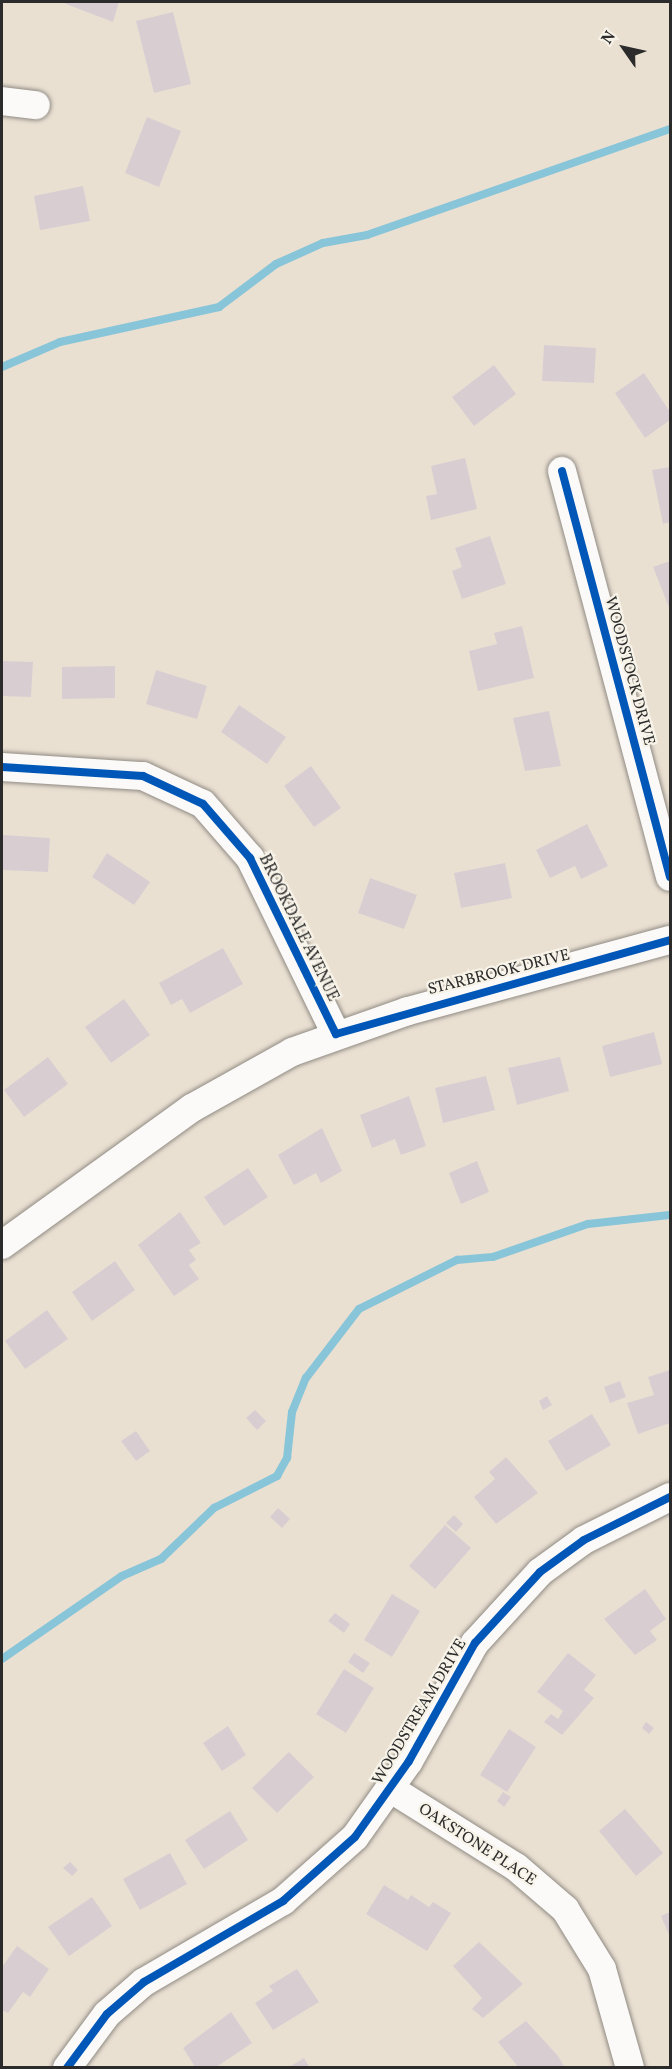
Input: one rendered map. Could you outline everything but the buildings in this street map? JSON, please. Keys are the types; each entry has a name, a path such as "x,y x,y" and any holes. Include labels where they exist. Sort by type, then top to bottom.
{"street":[{"path":"2,101 36,105"},
{"name":"WOODSTOCK DRIVE","path":"562,471 670,877"},
{"name":"BROOKDALE AVENUE","path":"2,767 143,776 203,804 250,858 336,1035"},
{"name":"STARBROOK DRIVE","path":"2,1245 224,1088 336,1035 670,940"},
{"name":"WOODSTREAM DRIVE","path":"67,2067 102,2021 144,1982 283,1901 321,1872 391,1789 459,1667 512,1600 584,1540 670,1497"},
{"name":"OAKSTONE PLACE","path":"391,1789 516,1867 565,1909 602,1969 630,2067"}],"waterway":[{"path":"2,367 60,342 219,307 276,264 323,243 367,235 670,129"},
{"path":"2,1659 122,1576 161,1559 214,1508 277,1476 287,1458 292,1412 306,1378 359,1309 457,1260 493,1257 588,1224 670,1215"}],"cycle path":[{"path":"562,471 670,877"},
{"path":"2,767 143,776 203,804 250,858 336,1034 670,940"},
{"path":"67,2068 107,2014 144,1982 283,1901 355,1837 409,1761 475,1643 540,1572 584,1540 670,1497"}]}
